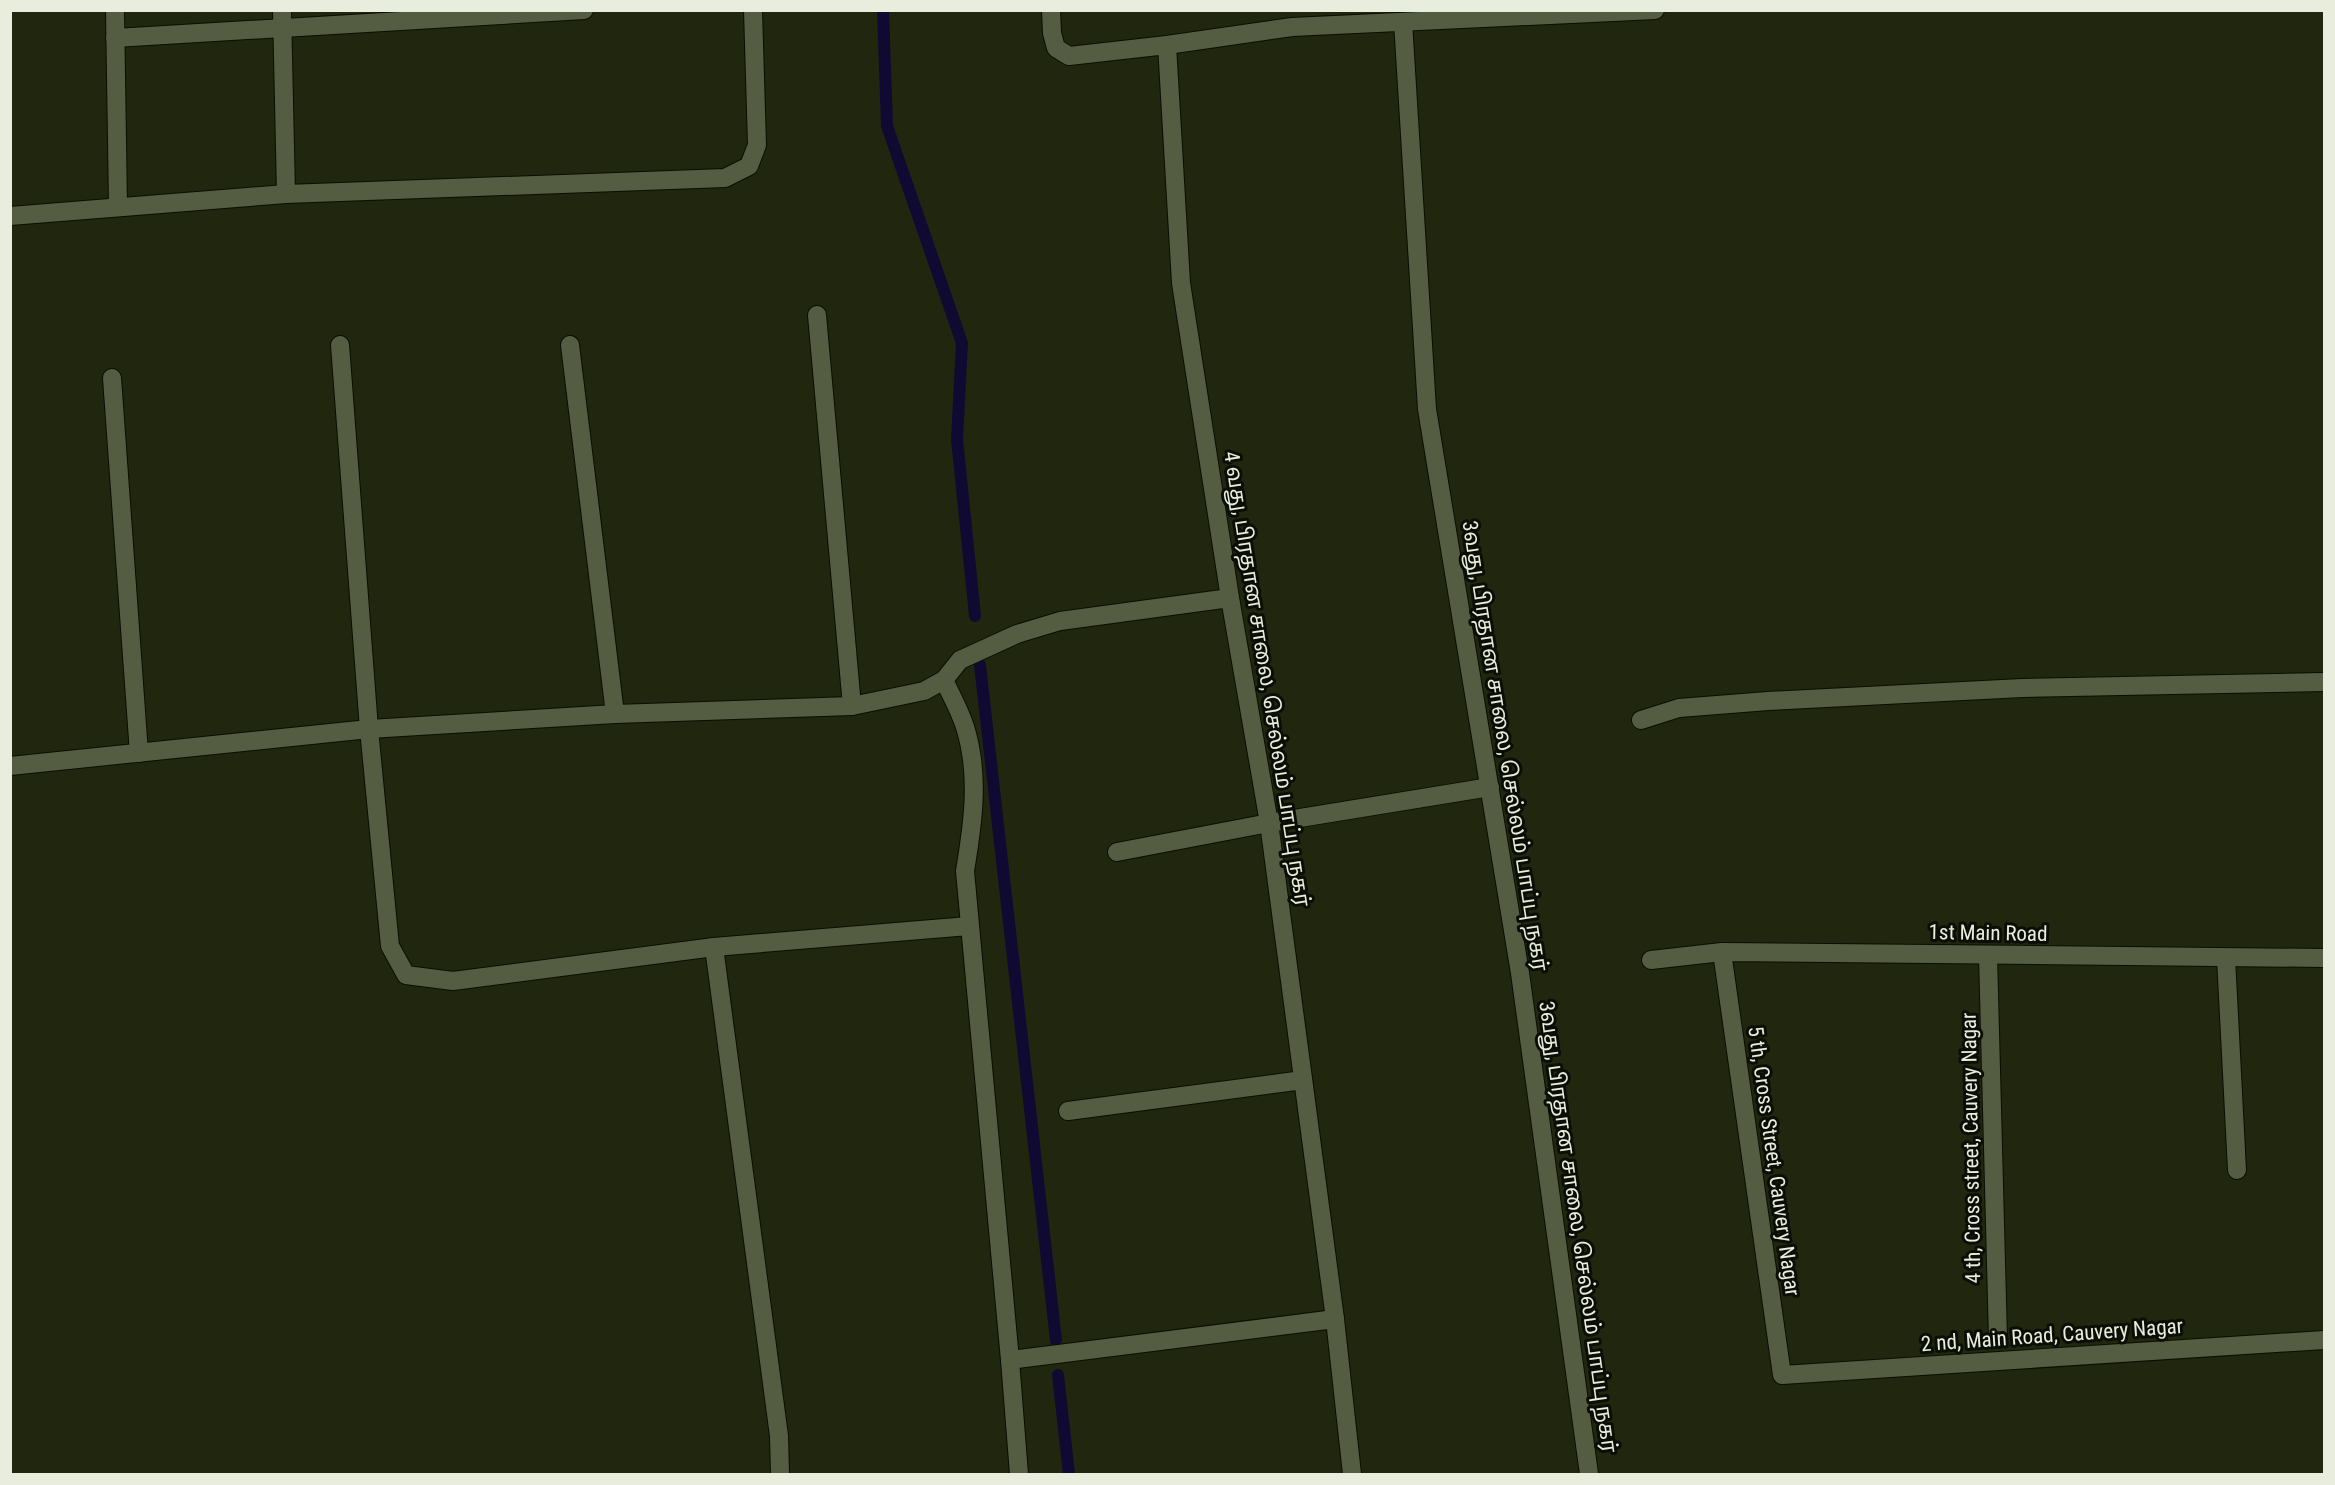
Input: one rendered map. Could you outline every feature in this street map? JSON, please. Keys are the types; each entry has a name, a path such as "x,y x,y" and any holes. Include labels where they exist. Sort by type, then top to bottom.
{"street":[{"path":"115,10 118,207"},
{"path":"115,38 283,19 584,10"},
{"path":"10,216 286,194 724,178 749,165 757,145 753,10"},
{"path":"1051,10 1052,33 1056,48 1069,56 1167,45 1292,19 1402,22 1522,13 1654,10"},
{"path":"283,19 286,194"},
{"name":"3வது, பிரதான சாலை, செல்லம் பாப்பு நகர்","path":"1402,22 1427,409 1520,973 1589,1474"},
{"name":"4 வது, பிரதான சாலை, செல்லம் பாப்பு நகர்","path":"1167,45 1181,283 1230,598 1269,823 1335,1319 1352,1474"},
{"path":"817,315 852,706"},
{"path":"340,345 369,729 390,946 406,975 453,981 714,947 969,926"},
{"path":"570,345 615,714"},
{"path":"112,378 139,753"},
{"path":"10,766 369,729 615,714 852,706 924,691 944,680 960,660 1017,634 1060,621 1230,598"},
{"path":"944,680 965,726 975,797 964,871 1019,1474"},
{"path":"1641,720 1679,708 1768,701 2022,688 2325,682"},
{"path":"1117,852 1269,823 1490,787"},
{"path":"714,947 779,1436 780,1474"},
{"name":"1st Main Road","path":"1652,960 1722,952 2325,958"},
{"name":"5 th, Cross Street, Cauvery Nagar","path":"1722,952 1782,1375"},
{"name":"4 th, Cross street, Cauvery Nagar","path":"1988,955 1998,1340"},
{"path":"2226,958 2237,1170"},
{"path":"1068,1111 1303,1080"},
{"path":"1010,1360 1335,1319"},
{"name":"2 nd, Main Road, Cauvery Nagar","path":"1782,1375 2325,1340"}],"waterway":[{"path":"883,10 887,126 962,343 957,439 975,616"},
{"path":"980,665 1056,1340"},
{"path":"1058,1375 1069,1474"}]}
